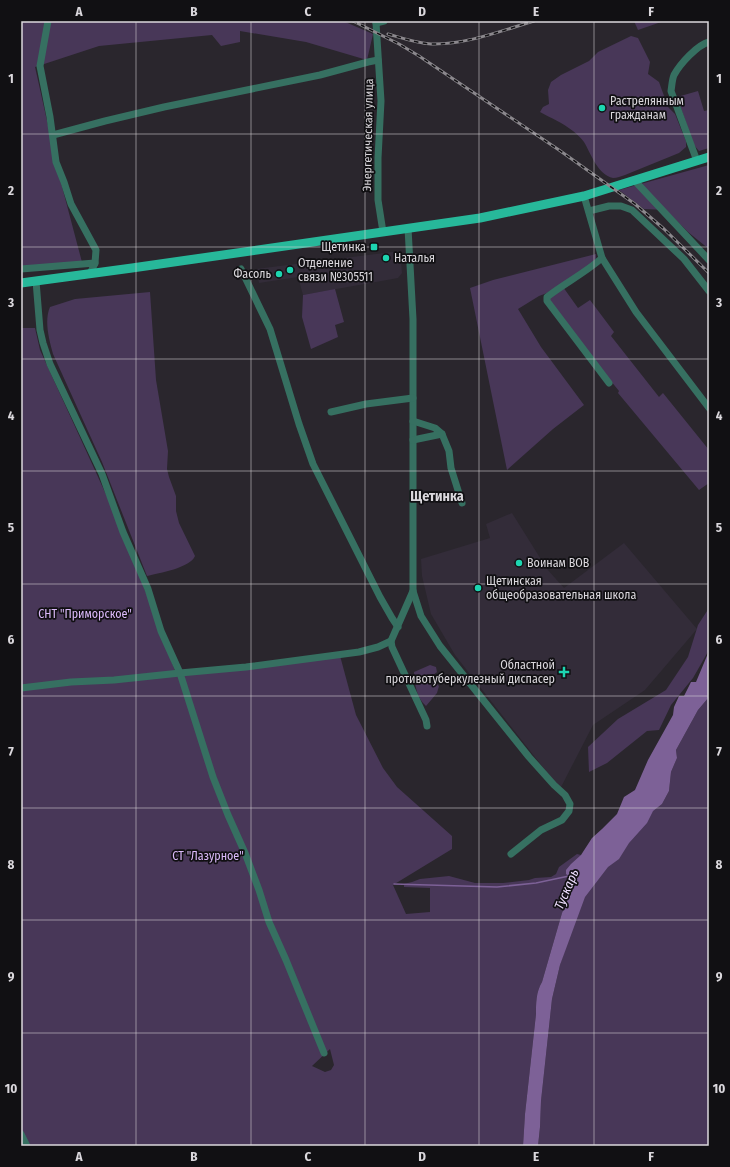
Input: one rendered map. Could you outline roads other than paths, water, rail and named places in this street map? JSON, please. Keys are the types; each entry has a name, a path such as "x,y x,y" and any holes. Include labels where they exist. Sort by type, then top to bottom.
{"main road":[{"path":"21,283 487,216 584,196 709,157"}],"street":[{"path":"48,21 40,66 53,135 56,162 71,204 96,250 95,263 90,274"},
{"name":"Энергетическая улица","path":"383,232 378,200 378,158 381,101 374,22 384,21"},
{"path":"697,161 671,91 672,81 675,74 691,54 709,42"},
{"path":"53,135 164,107 320,75 378,60"},
{"path":"634,180 709,260"},
{"path":"584,196 602,258 636,312 709,408"},
{"path":"589,211 609,206 621,206 632,210 684,259 709,291"},
{"path":"408,228 413,319 413,592 421,616 440,646 529,757 554,786 564,795 570,804 569,811 562,820 541,830 511,854"},
{"path":"602,258 592,267 547,297 547,301 609,384"},
{"path":"21,269 95,263"},
{"path":"241,269 270,329 313,464 389,613 398,627"},
{"path":"36,281 40,330 43,343 58,382 102,474 123,532 148,589 161,631 180,673 218,789 256,880 269,922 324,1053"},
{"path":"331,412 366,404 413,398"},
{"path":"413,421 435,428 442,434 449,451 451,468 462,503"},
{"path":"413,440 442,434"},
{"path":"21,688 71,682 118,680 246,667 359,652 378,647 391,641 413,592"},
{"path":"391,641 426,720 427,726"},
{"path":"21,1134 27,1146"}],"waterway":[{"name":"Тускарь","path":"394,884 497,887 536,883 569,876"}],"railway":[{"path":"353,21 399,44 419,56 559,150 635,204 664,229 709,273"},
{"path":"388,34 420,43 444,44 483,37 534,21"}],"place":[{"name":"Растрелянным гражданам","path":"602,108"},
{"name":"Щетинка","path":"374,247"},
{"name":"Наталья","path":"386,258"},
{"name":"Отделение связи №305511","path":"290,270"},
{"name":"Фасоль","path":"279,274"},
{"name":"Воинам ВОВ","path":"519,563"},
{"name":"Щетинская общеобразовательная школа","path":"478,588"},
{"name":"Областной противотуберкулезный диспасер","path":"564,672"}],"district":[{"name":"Щетинка","path":"437,496"}],"park label":[{"name":"СНТ \"Приморское\"","path":"85,614"},
{"name":"СТ \"Лазурное\"","path":"208,856"}]}
